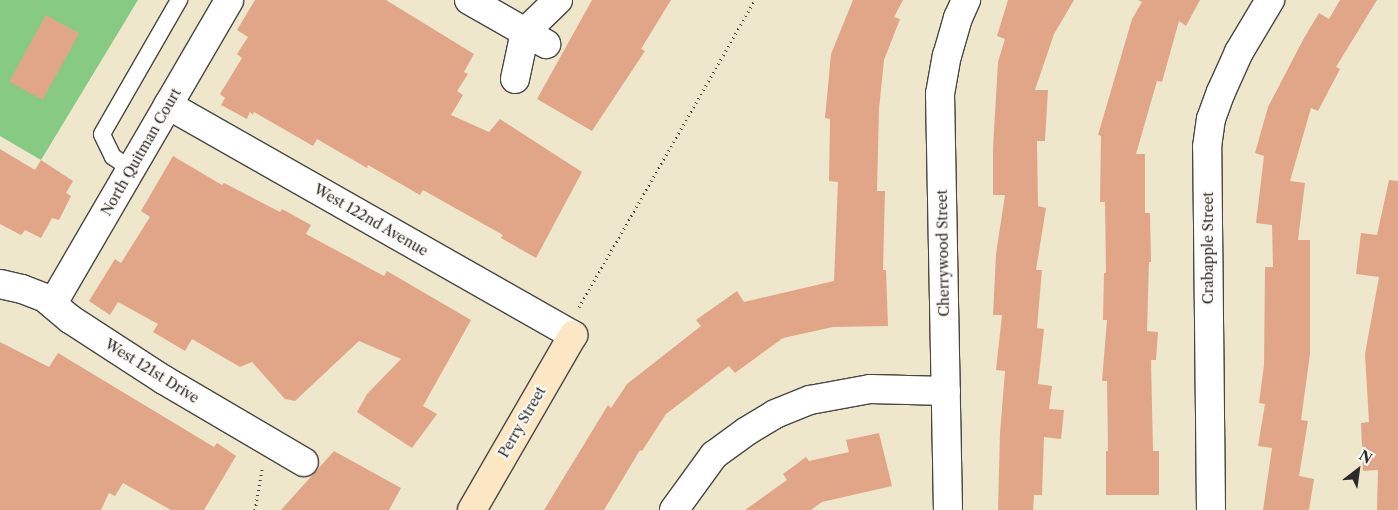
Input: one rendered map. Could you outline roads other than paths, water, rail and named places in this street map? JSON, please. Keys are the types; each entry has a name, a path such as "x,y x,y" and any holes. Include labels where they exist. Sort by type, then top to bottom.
{"street":[{"name":"North Quitman Court","path":"53,304 229,0"},
{"path":"469,0 536,38"},
{"path":"514,79 558,0"},
{"name":"Cherrywood Street","path":"948,510 940,94 947,56 958,18 966,0"},
{"name":"Crabapple Street","path":"1211,510 1207,148 1211,119 1221,92 1240,52 1270,0"},
{"name":"West 122nd Avenue","path":"168,105 573,335"},
{"name":"West 121st Drive","path":"0,284 22,289 53,304 70,319 164,380 304,462"},
{"name":"Perry Street","path":"472,510 573,335"},
{"path":"674,510 714,455 747,430 775,414 810,400 870,389 946,391"}],"lane":[{"path":"131,168 113,157 102,134 179,0"}]}
